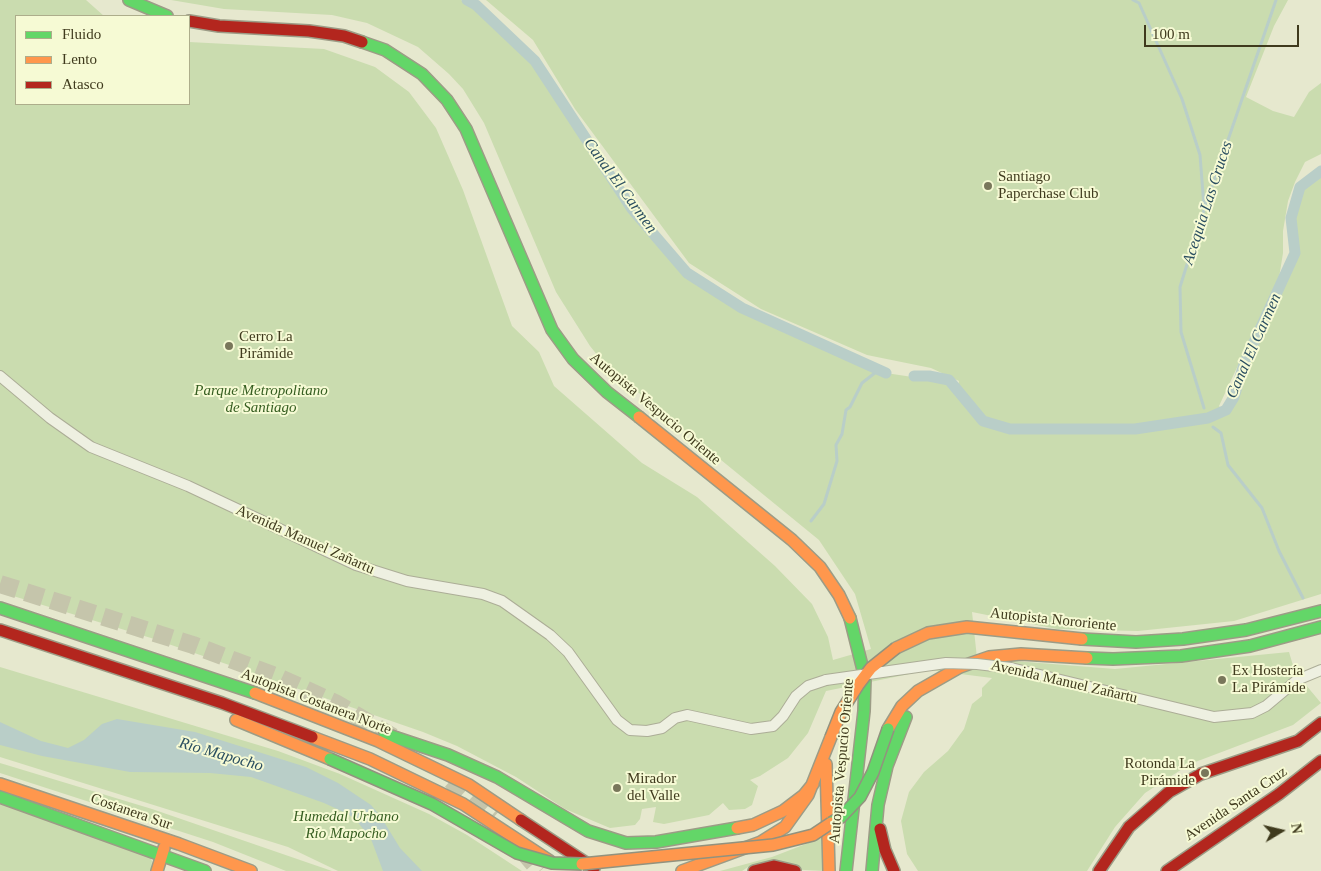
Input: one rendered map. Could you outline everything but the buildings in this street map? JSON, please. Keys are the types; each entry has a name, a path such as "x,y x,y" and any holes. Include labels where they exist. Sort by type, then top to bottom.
{"main road":[{"path":"129,0 165,15"},
{"name":"Autopista Vespucio Oriente","path":"190,21 219,26 309,31 355,39 401,59 439,90 457,114 472,140 540,305 552,330 573,358 588,375 621,404 803,550 820,567 839,595 852,622 866,678 846,871"},
{"name":"Autopista Costanera Norte","path":"0,608 306,711 378,741 468,786 598,871"},
{"name":"Autopista Nororiente","path":"831,737 841,712 854,689 872,668 896,648 928,633 967,627 1072,639 1136,642 1199,638 1262,627 1321,611"},
{"path":"160,682 221,713 432,804 522,855 560,864 593,864 773,845 812,835 841,817 860,797 873,772 888,729 910,698 937,680 970,663 1000,655 1146,658 1233,650 1321,628"},
{"path":"0,630 160,682 307,734 395,770 463,804 565,871"},
{"path":"872,871 877,815 888,760 903,722 916,703 937,680"},
{"path":"306,711 448,755 497,777 579,826 617,842 635,844 656,842 753,825 783,811 804,795 814,784"},
{"name":"Avenida Santa Cruz","path":"1099,871 1130,827 1169,792 1201,774 1298,741 1321,723"},
{"path":"682,871 769,838 790,822 802,806 814,784 831,737"},
{"path":"829,871 825,780 831,737"},
{"path":"414,744 474,775 533,812"},
{"name":"Avenida Santa Cruz","path":"1167,871 1279,794 1321,761"},
{"name":"Costanera Sur","path":"0,784 179,844 251,871"},
{"name":"Costanera Sur","path":"0,797 162,855 173,865 205,871"},
{"path":"877,815 877,871"},
{"path":"877,815 882,837 894,871"},
{"path":"852,819 854,857 857,871"},
{"path":"158,871 166,840"},
{"path":"173,865 179,844"},
{"path":"593,852 620,871"},
{"path":"754,871 774,866 795,871"}],"street":[{"name":"Avenida Manuel Zañartu","path":"0,376 50,418 91,447 188,486 356,565 407,581 483,594 502,601 544,630 568,652 616,720 630,730 647,731 662,728 675,718 687,715 751,729 773,726 783,716 796,696 808,686 826,680 946,664 977,664 1011,668 1214,716 1252,713 1266,706 1297,680 1321,670"}],"green space":[{"name":"Parque Metropolitano de Santiago","path":"0,0 86,0 103,15 15,15 15,105 190,105 190,42 324,49 375,67 409,92 436,128 463,190 512,326 539,352 554,386 642,463 697,497 775,566 812,604 828,637 833,660 871,649 855,594 819,540 606,366 590,346 556,292 484,123 463,89 449,74 418,47 367,23 332,15 224,9 171,0 461,0 474,8 532,63 630,211 685,275 740,311 879,372 946,382 956,396 959,381 931,368 867,355 761,309 689,263 575,109 533,40 486,0 1288,0 1274,26 1246,97 1273,111 1294,117 1309,92 1321,83 1321,154 1305,162 1295,182 1288,201 1283,231 1283,253 1279,278 1219,406 1225,414 1237,399 1247,365 1298,254 1295,218 1303,189 1321,175 1321,594 1234,621 1138,631 1057,629 972,612 977,658 1115,669 1289,652 1295,672 1321,703 1293,725 1190,764 1145,793 1115,827 1087,871 918,871 907,854 901,821 909,792 924,772 948,751 964,729 972,704 982,696 982,688 992,678 929,670 826,691 808,733 788,758 760,776 750,780 758,786 752,805 745,809 729,810 723,803 709,815 664,824 653,822 656,807 642,809 640,819 635,825 610,828 565,809 516,777 457,746 423,732 151,638 0,592"},
{"name":"Humedal Urbano Río Mapocho","path":"0,667 278,751 340,774 429,814 467,835 522,871 338,871 288,847 0,757"},
{"path":"0,763 152,809 332,871 286,871 213,842 0,773"},
{"path":"0,802 150,857 152,861 151,871 0,871"},
{"path":"824,837 824,871 748,867 742,871 720,871 772,857"}],"water":[{"name":"Río Mapocho","path":"117,719 195,732 306,767 338,783 371,805 381,817 400,848 422,871 383,871 371,839 356,820 348,814 324,803 251,777 210,773 130,772 42,756 0,745 0,722 41,741 68,748 84,740 102,724"}],"waterway":[{"name":"Canal El Carmen","path":"467,0 476,5 535,61 632,209 687,273 742,308 886,373"},
{"path":"1133,0 1139,3 1182,99 1200,155 1204,207"},
{"name":"Acequia Las Cruces","path":"1204,408 1181,332 1180,287 1204,210 1276,0"},
{"name":"Canal El Carmen","path":"914,376 929,376 949,380 983,421 1010,429 1135,429 1208,418 1226,410 1234,397 1244,364 1295,253 1291,218 1300,187 1321,171"},
{"path":"811,521 824,504 837,461 836,445 842,434 846,410 850,407 862,383 880,369"},
{"path":"1213,427 1221,433 1228,465 1262,508 1279,551 1303,598"}],"tunnel":[{"path":"0,584 193,645 278,677 337,704 398,740"},
{"path":"451,780 493,818"},
{"path":"522,850 540,871"}],"traffic: fast":[{"path":"129,0 165,15"},
{"path":"362,42 385,50 422,74 447,100 466,129 552,330 573,359 607,392 639,417"},
{"path":"0,608 255,693"},
{"path":"1082,639 1136,642 1183,639 1246,630 1321,611"},
{"path":"846,871 864,711 865,678 850,618"},
{"path":"1087,658 1113,659 1181,656 1250,646 1321,627"},
{"path":"872,871 878,805 887,766 906,717"},
{"path":"831,823 841,817 860,797 873,772 888,729"},
{"path":"385,734 448,755 497,777 588,831 626,843 656,842 737,828"},
{"path":"330,759 432,804 517,853 552,863 582,864"},
{"path":"0,797 205,871"}],"traffic: slow":[{"path":"639,417 792,540 820,567 839,595 850,618"},
{"path":"896,648 928,633 967,627 1082,639"},
{"path":"831,737 841,712 858,685 871,668 896,648"},
{"path":"888,729 902,706 918,691 960,667 989,657 1021,654 1087,658"},
{"path":"255,693 378,741 469,785 521,820"},
{"path":"236,720 330,759"},
{"path":"312,737 370,759 463,804 550,861"},
{"path":"682,871 761,842 785,827 808,795 831,737"},
{"path":"826,764 829,871"},
{"path":"0,784 179,844 251,871"},
{"path":"737,828 753,825 783,811 804,795 813,784"},
{"path":"582,864 773,845 813,835 831,823"},
{"path":"157,871 164,848"}],"traffic: jam":[{"path":"190,21 219,26 309,31 344,36 362,42"},
{"path":"0,630 222,703 312,737"},
{"path":"1099,871 1129,827 1169,792 1201,774 1298,741 1321,723"},
{"path":"1167,871 1279,794 1321,761"},
{"path":"521,820 594,868"},
{"path":"880,829 885,850 894,871"},
{"path":"754,871 774,866 795,871"}],"place":[{"name":"Santiago Paperchase Club","path":"988,186"},
{"name":"Cerro La Pirámide","path":"229,346"},
{"name":"Ex Hostería La Pirámide","path":"1222,680"},
{"name":"Rotonda La Pirámide","path":"1205,773"},
{"name":"Mirador del Valle","path":"617,788"}]}
